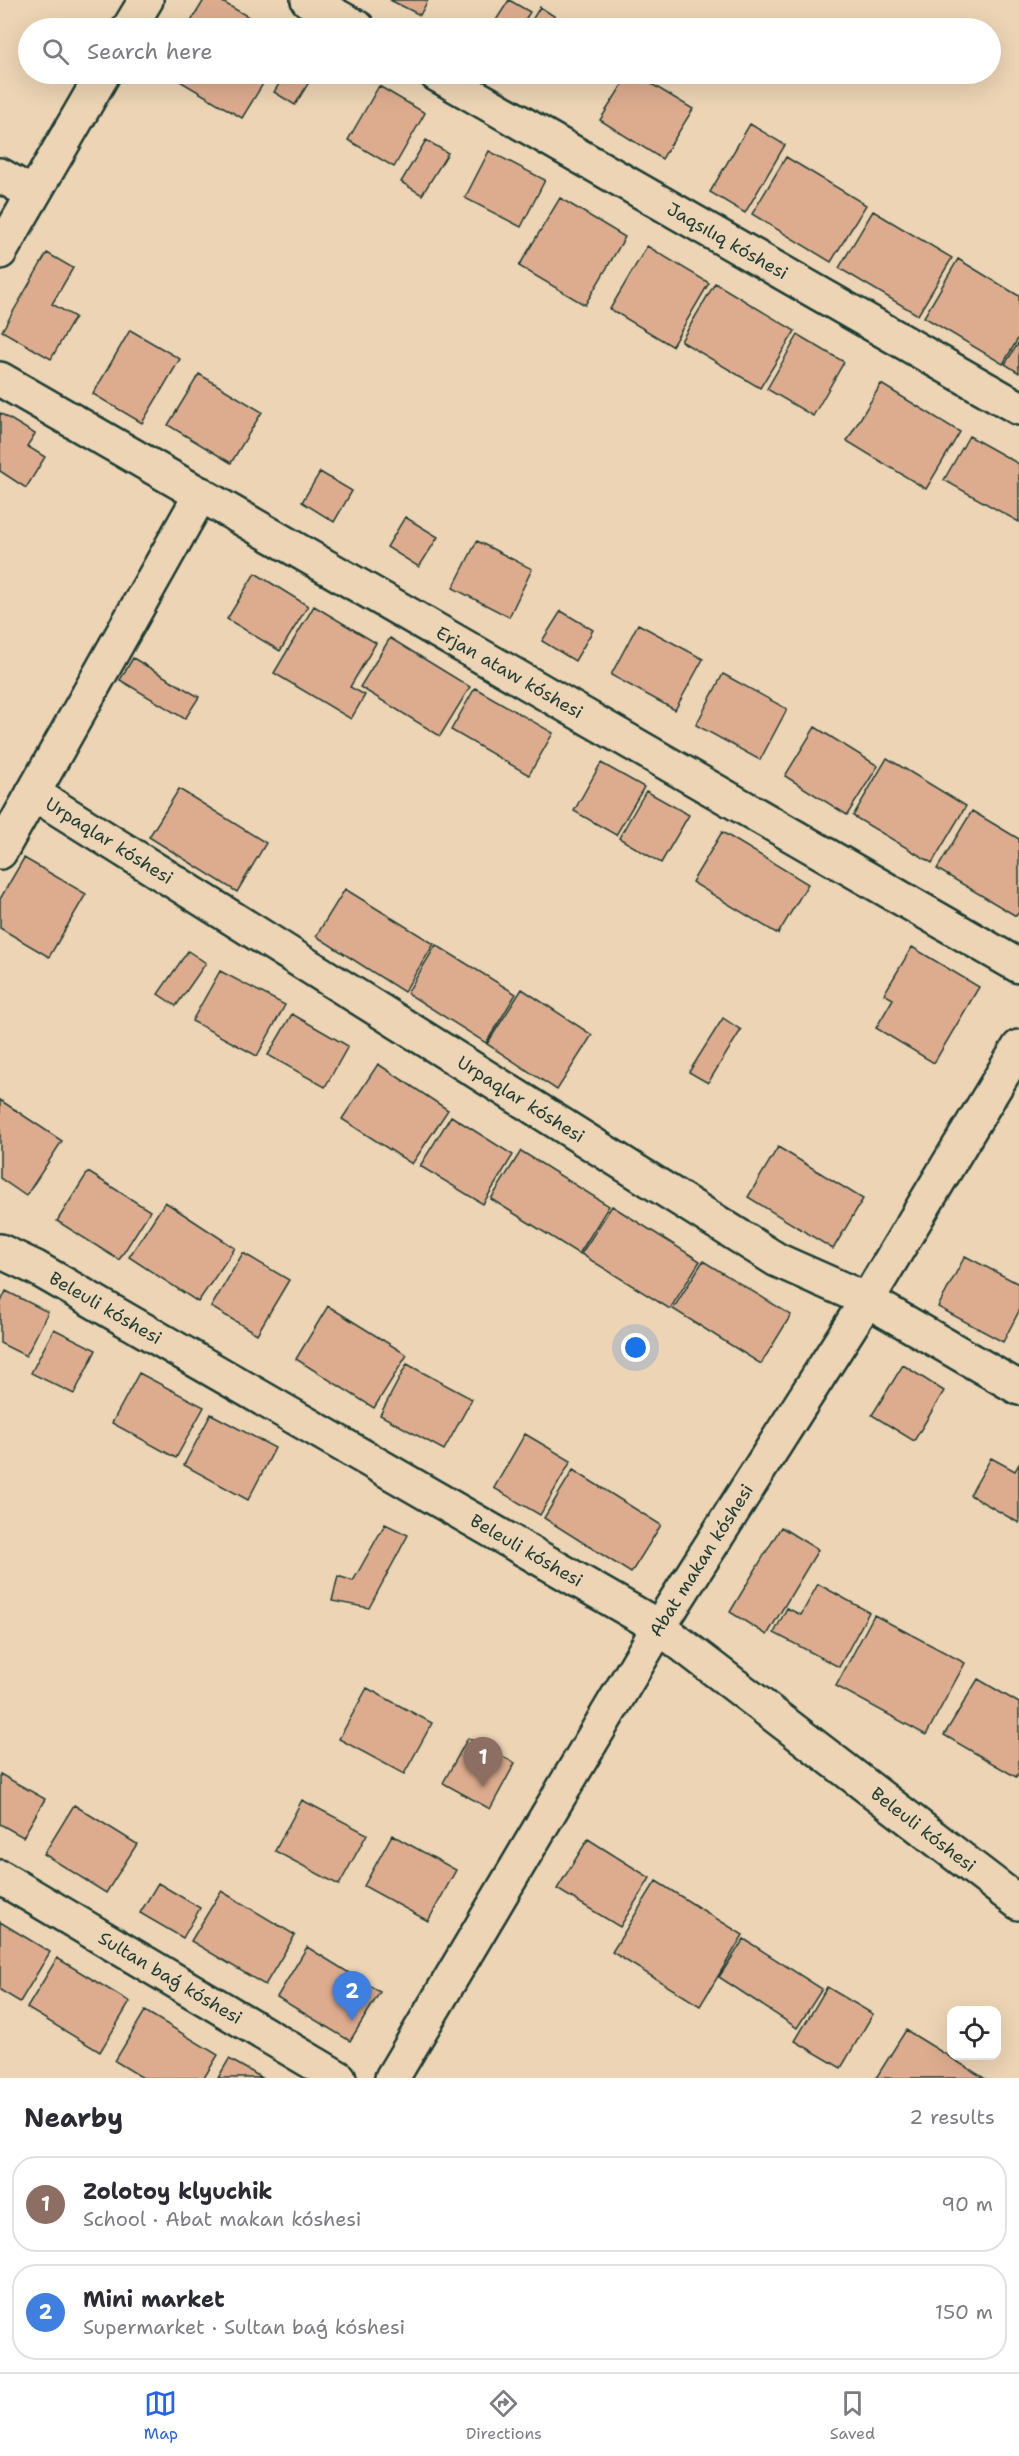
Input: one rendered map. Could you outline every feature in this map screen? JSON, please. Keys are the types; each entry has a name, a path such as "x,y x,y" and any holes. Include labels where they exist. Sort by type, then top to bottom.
{"street":[{"path":"135,18 146,0"},
{"path":"308,0 340,18"},
{"path":"0,252 97,84"},
{"name":"Jaqsılıq kóshesi","path":"453,84 1019,408"},
{"path":"0,176 33,194"},
{"name":"Erjan ataw kóshesi","path":"0,379 1019,966"},
{"path":"0,852 201,494"},
{"name":"Urpaqlar kóshesi","path":"33,793 777,1260 867,1300 1019,1388"},
{"name":"Abat makan kóshesi","path":"392,2078 658,1627 867,1300 1019,1047"},
{"name":"Beleuli kóshesi","path":"0,1251 36,1268 658,1627 1019,1903"},
{"name":"Sultan baǵ kóshesi","path":"0,1877 339,2078"}],"building":[{"path":"204,0 219,0 250,18 193,18"},
{"path":"390,0 428,0 420,15"},
{"path":"509,0 530,12 526,18 497,18"},
{"path":"540,7 557,18 533,18"},
{"path":"185,84 263,84 242,118"},
{"path":"279,84 308,84 295,105 274,92"},
{"path":"623,84 652,84 693,109 662,159 600,120"},
{"path":"379,86 425,113 394,167 348,140"},
{"path":"750,124 785,145 745,213 710,192"},
{"path":"426,140 448,153 422,195 401,182"},
{"path":"489,151 545,180 521,227 465,198"},
{"path":"786,157 866,205 831,262 752,214"},
{"path":"560,198 625,237 585,305 519,266"},
{"path":"873,211 952,258 918,315 839,268"},
{"path":"647,246 709,283 672,346 610,309"},
{"path":"47,253 73,268 52,304 75,317 51,359 2,331"},
{"path":"958,259 1019,296 1019,337 1003,364 924,317"},
{"path":"715,283 795,331 760,388 681,341"},
{"path":"130,330 180,359 142,423 93,394"},
{"path":"798,335 844,362 813,416 767,389"},
{"path":"1019,342 1019,373 1005,364"},
{"path":"199,374 262,412 231,463 168,425"},
{"path":"881,384 960,432 926,489 847,441"},
{"path":"0,413 35,434 27,446 45,457 26,488 0,471"},
{"path":"969,436 1019,464 1019,522 944,480"},
{"path":"320,472 352,491 334,522 302,502"},
{"path":"405,517 438,537 419,567 387,547"},
{"path":"477,541 532,569 509,617 453,588"},
{"path":"255,573 308,606 280,651 227,619"},
{"path":"314,606 376,643 350,687 365,695 351,719 274,673"},
{"path":"561,611 593,630 575,661 542,641"},
{"path":"638,624 703,659 675,710 611,675"},
{"path":"390,638 470,687 440,736 360,687"},
{"path":"133,658 199,697 185,719 120,680"},
{"path":"723,674 787,709 760,760 696,725"},
{"path":"475,688 553,733 529,775 451,730"},
{"path":"815,727 878,766 847,815 785,776"},
{"path":"887,758 966,806 932,863 853,816"},
{"path":"601,763 644,787 616,835 574,811"},
{"path":"179,789 266,843 237,892 149,837"},
{"path":"646,791 689,815 661,863 619,838"},
{"path":"972,811 1019,839 1019,912 1016,916 937,869"},
{"path":"722,832 808,884 778,934 692,882"},
{"path":"24,858 86,894 49,957 0,928 0,899"},
{"path":"345,889 434,944 404,992 316,936"},
{"path":"436,945 516,994 486,1043 407,993"},
{"path":"912,947 979,987 934,1063 876,1028 893,999 884,994"},
{"path":"188,951 206,963 176,1006 158,994"},
{"path":"220,971 285,1005 257,1056 192,1021"},
{"path":"522,989 592,1035 557,1090 487,1044"},
{"path":"292,1014 348,1046 325,1087 268,1055"},
{"path":"723,1018 741,1030 708,1083 689,1072"},
{"path":"378,1064 448,1110 412,1164 342,1119"},
{"path":"0,1100 62,1141 26,1196 0,1178"},
{"path":"451,1116 513,1155 483,1204 420,1166"},
{"path":"778,1147 863,1199 833,1249 748,1197"},
{"path":"521,1151 609,1206 579,1254 491,1199"},
{"path":"88,1172 150,1211 119,1260 57,1221"},
{"path":"165,1202 235,1248 198,1302 129,1257"},
{"path":"612,1206 700,1261 670,1309 581,1254"},
{"path":"243,1253 289,1280 257,1334 211,1307"},
{"path":"965,1256 1019,1284 1019,1311 1003,1342 938,1307"},
{"path":"703,1261 791,1315 761,1364 673,1309"},
{"path":"6,1291 48,1312 26,1356 0,1343 0,1304"},
{"path":"328,1306 407,1355 374,1408 296,1359"},
{"path":"54,1329 96,1350 74,1394 31,1373"},
{"path":"407,1364 472,1399 444,1450 380,1415"},
{"path":"903,1365 944,1391 914,1441 872,1415"},
{"path":"139,1373 204,1407 176,1458 112,1423"},
{"path":"211,1414 275,1448 248,1500 184,1465"},
{"path":"525,1434 571,1461 540,1515 494,1488"},
{"path":"991,1458 1015,1471 1019,1464 1019,1523 970,1495"},
{"path":"573,1470 661,1525 631,1573 544,1518"},
{"path":"385,1524 408,1535 369,1608 332,1601 338,1576 353,1581"},
{"path":"781,1527 818,1550 767,1635 730,1612"},
{"path":"818,1584 869,1612 839,1667 774,1633 787,1608 801,1615"},
{"path":"874,1615 965,1663 926,1735 836,1686"},
{"path":"978,1679 1019,1703 1019,1772 1016,1777 944,1735"},
{"path":"367,1688 432,1723 404,1774 339,1739"},
{"path":"468,1738 515,1763 490,1809 443,1783"},
{"path":"0,1774 45,1799 23,1837 0,1824"},
{"path":"302,1800 367,1834 339,1885 275,1851"},
{"path":"74,1805 137,1844 106,1893 44,1854"},
{"path":"392,1835 456,1870 428,1921 364,1886"},
{"path":"588,1839 650,1878 620,1927 557,1889"},
{"path":"656,1881 743,1935 700,2006 612,1952"},
{"path":"158,1883 200,1908 183,1938 140,1913"},
{"path":"221,1891 295,1935 265,1985 191,1941"},
{"path":"0,1922 50,1952 20,2002 0,1990"},
{"path":"744,1939 822,1989 797,2028 719,1977"},
{"path":"307,1947 380,1992 350,2041 277,1997"},
{"path":"57,1958 130,2002 100,2052 27,2008"},
{"path":"827,1987 873,2014 841,2068 795,2041"},
{"path":"145,2011 218,2055 204,2078 143,2078 115,2061"},
{"path":"906,2030 947,2055 947,2060 955,2060 984,2078 876,2078"},
{"path":"229,2059 252,2072 262,2078 218,2078"}],"place":[{"name":"Zolotoy klyuchik","path":"483,1787"},
{"name":"Mini market","path":"352,2021"}]}
